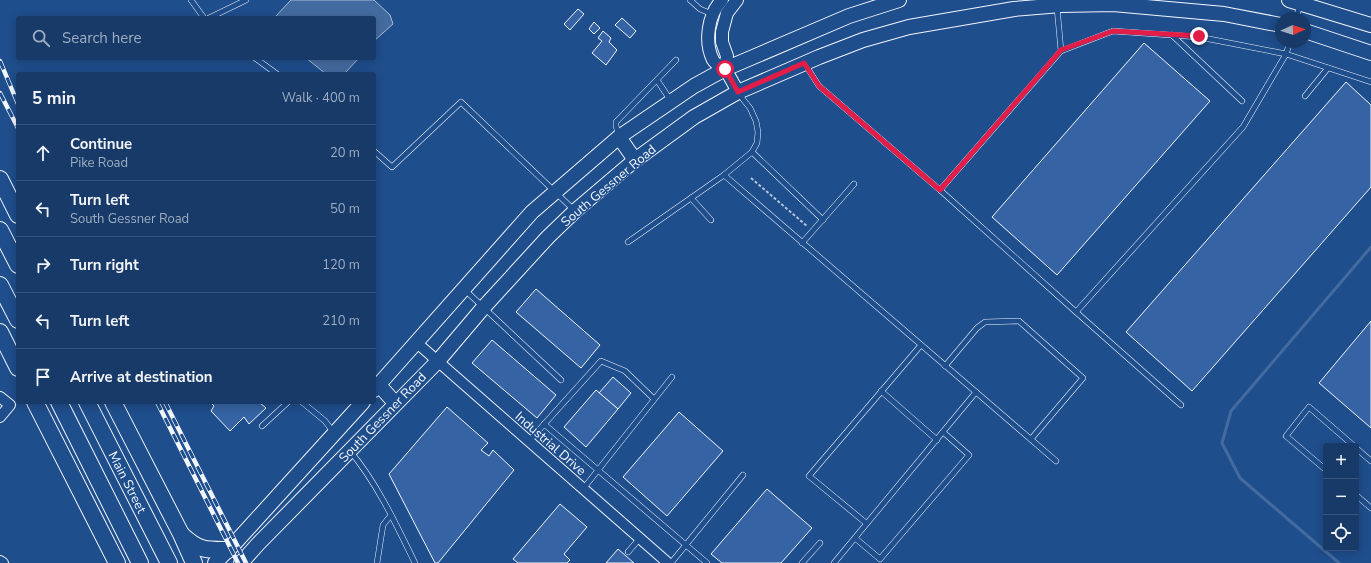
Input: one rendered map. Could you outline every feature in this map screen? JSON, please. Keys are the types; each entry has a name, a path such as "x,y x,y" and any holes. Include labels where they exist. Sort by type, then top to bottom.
{"highway":[{"path":"0,179 16,211"},
{"path":"0,230 16,261"},
{"path":"0,285 16,316"},
{"path":"0,332 16,364"},
{"path":"37,404 117,563"},
{"name":"Main Street","path":"60,404 140,563"},
{"name":"Main Street","path":"88,404 169,563"},
{"path":"114,404 181,534 194,563"},
{"path":"181,534 193,546 208,550 228,550"}],"main road":[{"name":"South Gessner Road","path":"376,384 417,343 532,212 619,138 694,86 725,69 849,16 899,0"},
{"name":"South Gessner Road","path":"241,563 349,450 438,361 483,308 548,237 575,211 635,160 694,118 738,92 804,63 863,40 909,26 1057,2 1113,4 1224,14 1275,24"},
{"path":"1294,2 1371,25"},
{"path":"1311,33 1371,53"},
{"path":"619,138 635,160"},
{"path":"376,384 395,403"},
{"name":"South Gessner Road","path":"214,563 228,550 361,404"},
{"path":"334,434 349,450"}],"street":[{"path":"722,0 718,3 713,15 710,26 709,46 715,63 725,69 738,92"},
{"path":"725,69 727,56 722,42 722,32 727,13 737,0"},
{"path":"713,15 725,20"},
{"name":"Industrial Drive","path":"417,343 669,563"},
{"path":"0,397 10,406 0,416"}],"lane":[{"path":"191,0 203,16"},
{"path":"213,16 246,0"},
{"path":"690,0 700,9 713,15"},
{"path":"1057,2 1061,50"},
{"path":"1294,2 1295,12"},
{"path":"940,190 1061,50 1113,31 1199,36 1286,54 1371,82"},
{"path":"1172,35 1242,101"},
{"path":"1076,312 1242,127 1286,54 1288,48"},
{"path":"258,60 273,72"},
{"path":"619,138 616,122 676,60"},
{"path":"804,63 819,86 940,190 1181,405"},
{"path":"1305,96 1328,68"},
{"path":"657,80 671,102"},
{"path":"628,242 724,175 752,152 757,143 758,132 756,122 750,108 738,92"},
{"path":"376,153 392,167 461,102 575,211"},
{"path":"752,152 823,220"},
{"path":"724,175 1056,461"},
{"path":"802,243 854,184"},
{"path":"691,198 711,220"},
{"path":"464,290 561,380"},
{"path":"945,366 977,328 985,322 1019,321 1083,378 1031,439"},
{"path":"866,523 809,476 921,345"},
{"path":"529,441 601,361 624,371 654,399"},
{"path":"583,489 672,377"},
{"path":"881,391 937,440"},
{"path":"834,563 976,392"},
{"path":"262,426 286,404"},
{"path":"304,404 325,421 334,434"},
{"path":"1323,467 1286,436 1309,408 1350,443"},
{"path":"544,424 707,563"},
{"path":"855,538 880,559 969,455 943,432"},
{"path":"349,450 359,462 391,515 415,563"},
{"path":"1359,451 1371,461"},
{"path":"669,563 686,545 743,475"},
{"path":"1359,498 1371,508"},
{"path":"377,563 383,525 391,515"},
{"path":"628,552 640,538"},
{"path":"802,563 820,543"}],"path":[{"path":"752,178 813,231"}],"water":[{"path":"291,0 374,0 390,15 393,24 376,39 376,16 276,16"},
{"path":"308,60 357,60 346,72 324,72"}],"building":[{"path":"578,9 584,14 570,30 564,24"},
{"path":"622,18 636,31 630,38 615,25"},
{"path":"594,22 600,28 594,34 589,29"},
{"path":"603,31 611,38 609,42 617,50 606,65 592,53 602,41 598,38"},
{"path":"1144,43 1210,101 1057,275 992,217"},
{"path":"1346,82 1371,105 1371,187 1192,391 1126,332"},
{"path":"536,289 600,345 581,368 516,312"},
{"path":"1371,321 1371,428 1319,383"},
{"path":"492,340 556,395 537,418 472,363"},
{"path":"613,377 631,393 618,409 599,393"},
{"path":"596,390 618,409 586,447 564,427"},
{"path":"212,404 261,404 266,408 249,424 244,417 230,431 211,411 214,406"},
{"path":"447,407 488,443 481,450 489,456 493,450 514,470 438,563 435,563 389,474"},
{"path":"679,412 723,451 667,516 623,477"},
{"path":"767,489 812,528 781,563 722,563 711,554"},
{"path":"560,504 587,527 564,554 570,560 567,563 518,563 513,559"},
{"path":"618,549 634,563 606,563"}],"waterway":[{"path":"1339,563 1240,478 1222,443 1231,411 1371,247"}],"railway":[{"path":"0,61 16,99"},
{"path":"0,93 16,124"},
{"path":"158,404 238,563"},
{"path":"166,404 246,563"}],"route":[{"path":"725,69 738,92 804,63 819,86 940,190 1061,50 1113,31 1199,36"}]}
